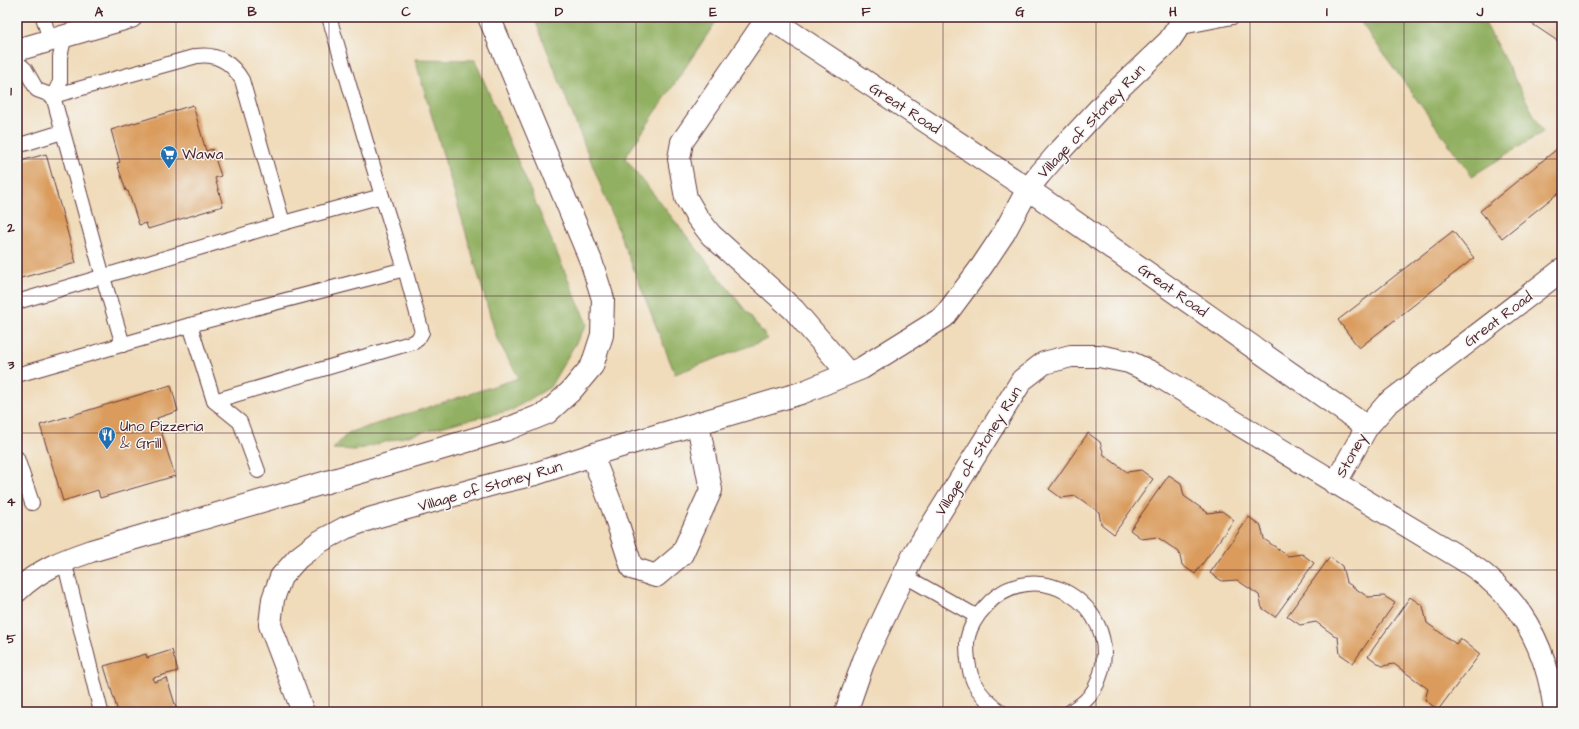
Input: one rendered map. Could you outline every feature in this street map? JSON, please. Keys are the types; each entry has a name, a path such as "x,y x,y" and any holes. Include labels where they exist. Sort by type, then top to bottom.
{"main road":[{"path":"17,50 131,17"},
{"path":"17,591 34,576 64,560 99,548 505,430 547,413 571,391 592,366 602,335 603,299 591,261 489,17"},
{"path":"768,17 682,142 679,159 686,198 697,217 711,235 794,310 848,373"},
{"name":"Great Road","path":"768,17 1028,189 1367,427 1387,404 1562,270"},
{"name":"Village of Stoney Run","path":"303,712 270,625 273,599 281,577 298,558 319,542 358,523 501,482 535,474 592,455 801,393 862,368 944,317 982,266 1004,233 1028,189 1059,152 1110,97 1169,40 1181,23"},
{"name":"Village of Stoney Run","path":"846,712 866,654 914,554 1022,380 1044,363 1071,356 1099,356 1129,362 1157,375 1335,484"},
{"path":"592,455 613,509 632,568 656,576 682,554 711,490 698,424"},
{"name":"Stoney","path":"1335,484 1367,427"},
{"path":"1335,484 1462,559 1489,579 1512,603 1533,633 1546,665 1555,712"}],"lane":[{"path":"43,17 58,37 60,82 53,96 123,345"},
{"path":"214,401 416,341 421,335 422,330 405,269 329,17"},
{"path":"1181,23 1233,17"},
{"path":"17,62 25,69 37,90 53,96 197,56 207,54 224,60 238,73 242,80 283,223"},
{"path":"17,146 62,132"},
{"path":"17,302 283,223 382,196"},
{"path":"17,375 190,325 405,269"},
{"path":"190,325 214,401 240,422 258,471"},
{"path":"17,458 32,503"},
{"path":"64,560 101,712"},
{"path":"903,575 976,616"},
{"path":"1001,712 986,701 974,683 967,663 968,639 976,616 992,598 1013,587 1037,583 1060,588 1081,601 1096,619 1103,640 1104,662 1098,683 1086,701 1070,712"}],"green space":[{"path":"534,17 719,17 625,158 768,339 675,374"},
{"path":"1357,17 1481,17 1543,132 1472,176"},
{"path":"415,59 475,60 587,324 550,387 512,410 459,422 356,450 333,449 348,433 519,378 497,339"}],"building":[{"path":"1522,17 1562,17 1562,44"},
{"name":"Wawa","path":"193,105 206,151 212,149 221,176 215,178 223,206 148,229 146,223 139,225 128,191 126,191 117,163 120,162 111,130"},
{"path":"1562,145 1562,190 1502,238 1480,211"},
{"path":"46,154 76,263 17,279 17,162"},
{"path":"1453,231 1474,258 1359,348 1338,320"},
{"name":"Uno Pizzeria & Grill","path":"171,385 178,411 157,418 175,476 100,498 98,490 63,501 40,425"},
{"path":"1088,433 1100,442 1104,455 1127,472 1141,470 1153,479 1114,534 1101,524 1099,512 1076,496 1061,498 1049,489"},
{"path":"1169,475 1181,483 1184,496 1208,513 1222,511 1234,520 1195,574 1182,565 1179,552 1157,537 1142,539 1130,530"},
{"path":"1249,517 1261,526 1264,539 1288,556 1302,554 1314,563 1275,617 1262,608 1259,595 1237,580 1222,581 1210,573"},
{"path":"1330,557 1342,566 1346,582 1368,597 1384,596 1395,603 1353,663 1340,654 1338,638 1316,622 1300,625 1287,616"},
{"path":"1410,597 1423,606 1427,623 1456,644 1460,638 1480,654 1438,710 1425,700 1428,689 1394,664 1382,666 1368,656"},
{"path":"172,650 178,671 153,678 154,682 167,678 177,711 118,712 104,666 146,654 147,658"}],"place":[{"name":"Wawa","path":"169,169"},
{"name":"Uno Pizzeria & Grill","path":"107,450"}]}
